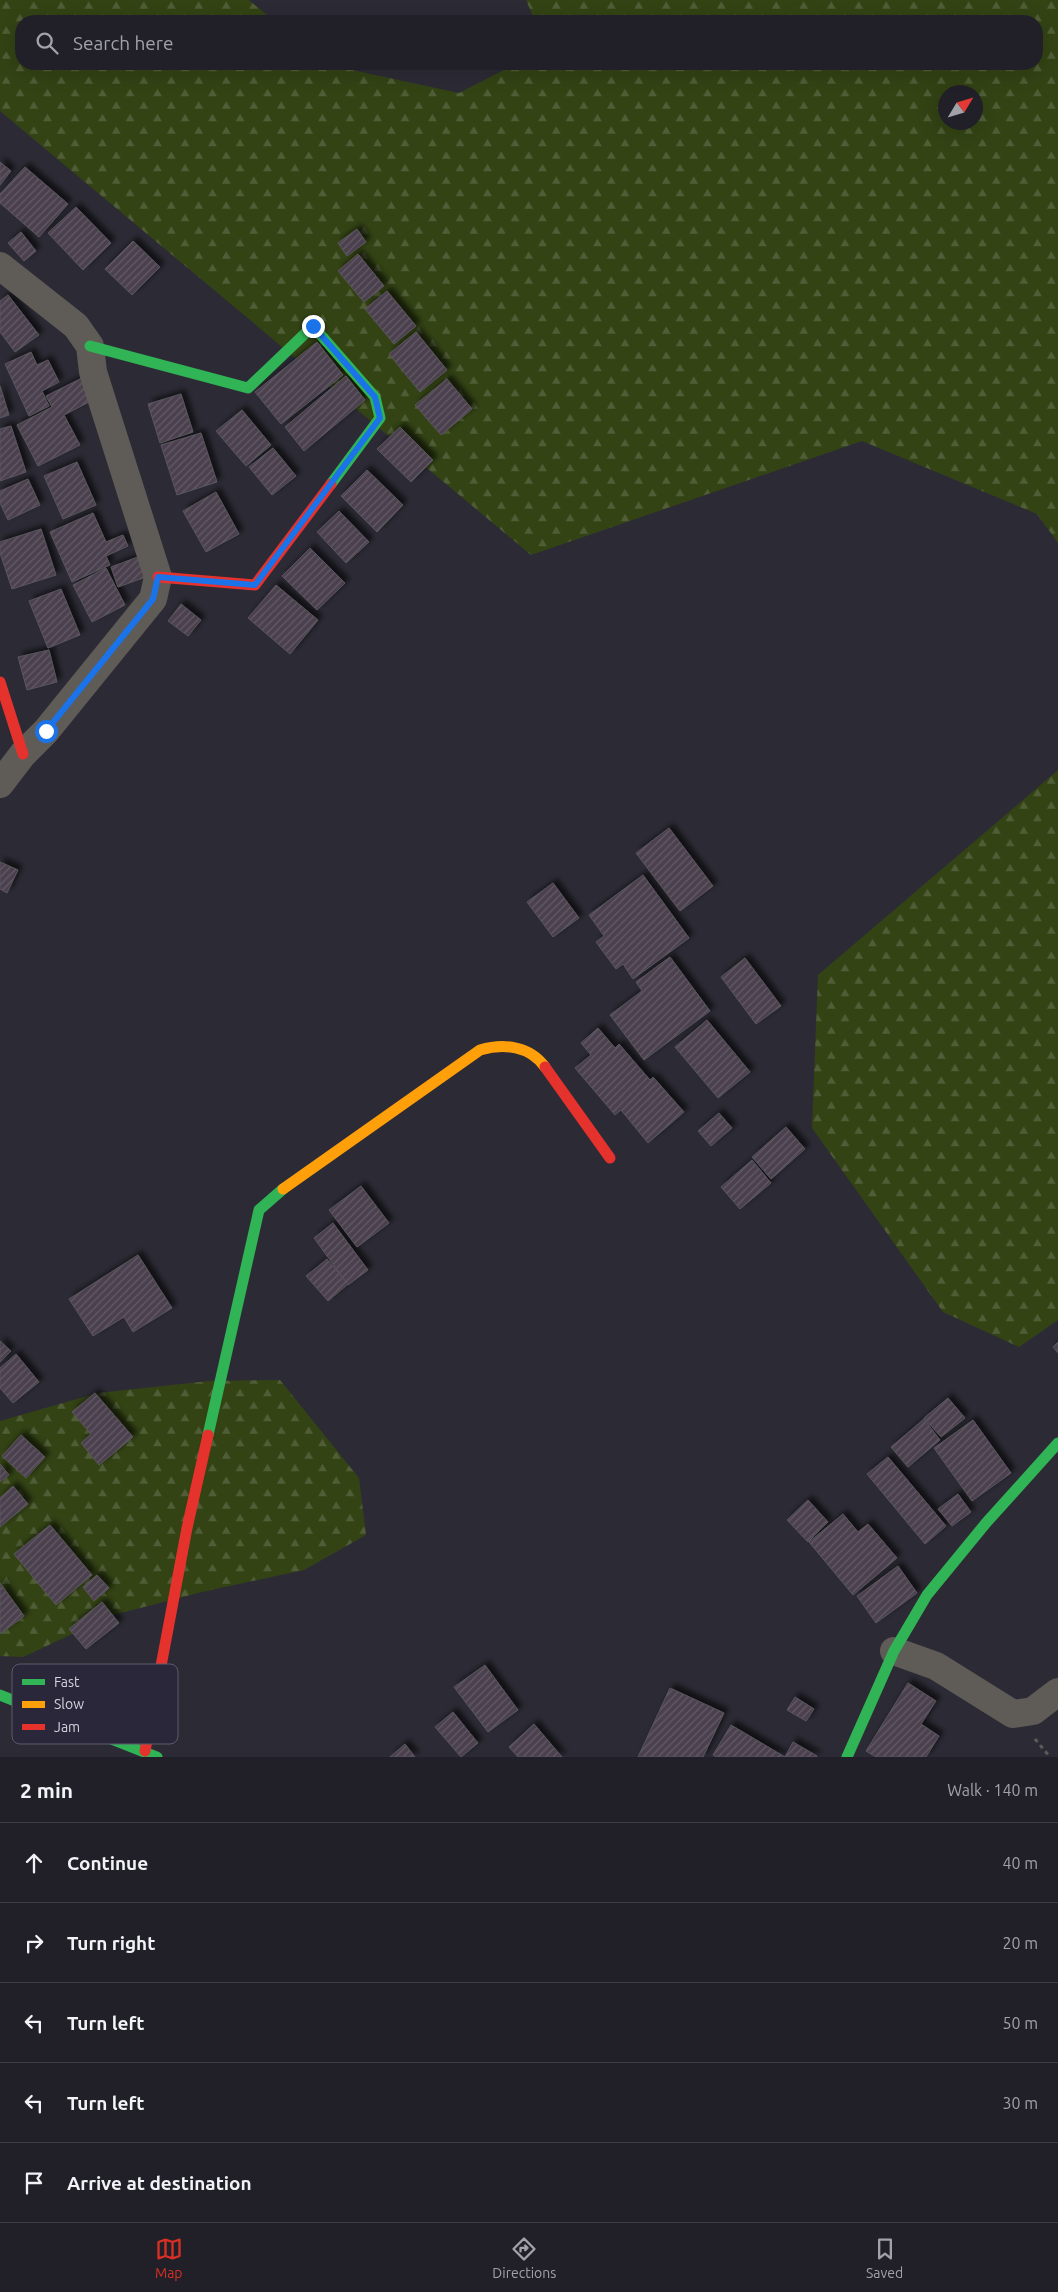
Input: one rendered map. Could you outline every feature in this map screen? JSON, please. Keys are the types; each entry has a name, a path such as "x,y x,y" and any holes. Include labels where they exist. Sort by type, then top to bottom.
{"street":[{"path":"0,266 76,326 90,346 93,372 158,577 153,599 46,731 23,754 0,784"},
{"path":"90,346 248,388 313,326 375,397 380,418 255,585 158,577"},
{"path":"0,682 23,754"},
{"path":"161,1664 186,1528 259,1210 300,1175 480,1050 496,1044 519,1048 540,1060 610,1158"},
{"path":"848,1757 894,1652 926,1595 986,1523 1058,1443"},
{"path":"894,1652 936,1666 1013,1714 1033,1711 1058,1692"},
{"path":"0,1695 12,1700"},
{"path":"125,1744 157,1757"},
{"path":"145,1752 146,1744"}],"green space":[{"path":"0,0 249,0 267,15 15,15 15,70 352,70 459,93 504,70 1043,70 1043,15 532,15 526,0 1058,0 1058,543 1037,514 862,441 531,555 0,111"},
{"path":"1058,770 1058,1320 1019,1347 943,1312 812,1128 818,975"},
{"path":"280,1380 359,1478 366,1535 304,1570 202,1592 113,1615 23,1657 0,1656 0,1421 98,1393 209,1381"}],"building":[{"path":"0,162 11,171 0,185"},
{"path":"25,167 68,204 39,237 0,203 0,194"},
{"path":"76,207 111,243 83,270 48,233"},
{"path":"357,229 366,242 347,256 338,243"},
{"path":"21,232 36,251 24,261 8,243"},
{"path":"133,241 160,267 132,295 105,269"},
{"path":"358,254 384,286 364,302 338,271"},
{"path":"387,291 416,326 394,344 365,309"},
{"path":"8,295 39,335 15,352 0,332 0,301"},
{"path":"416,332 447,370 420,392 389,354"},
{"path":"317,342 343,375 281,424 255,392"},
{"path":"31,352 37,365 48,360 59,382 42,391 49,406 29,416 5,364"},
{"path":"346,376 365,400 304,451 285,427"},
{"path":"82,378 93,400 64,415 80,445 38,466 17,425 52,407 46,396"},
{"path":"447,379 472,409 441,435 415,405"},
{"path":"0,386 9,415 0,418"},
{"path":"181,394 193,432 160,443 148,404"},
{"path":"242,410 271,445 246,466 216,431"},
{"path":"11,426 26,472 0,481 0,429"},
{"path":"400,427 433,460 411,482 377,449"},
{"path":"201,433 217,482 177,495 161,445"},
{"path":"273,448 296,476 272,495 249,467"},
{"path":"77,462 96,505 63,519 44,476"},
{"path":"367,470 403,505 377,532 341,496"},
{"path":"28,479 40,505 8,520 0,503 0,491"},
{"path":"216,492 239,534 206,552 183,511"},
{"path":"339,511 369,542 346,563 317,532"},
{"path":"93,513 106,542 123,535 128,546 106,556 110,565 72,582 50,532"},
{"path":"41,529 56,575 12,589 0,553 0,542"},
{"path":"310,548 345,583 317,610 282,576"},
{"path":"138,557 146,577 118,587 111,567"},
{"path":"106,568 125,605 92,622 73,585"},
{"path":"276,585 318,620 290,654 248,618"},
{"path":"61,589 80,635 48,648 29,601"},
{"path":"181,604 201,620 188,636 168,621"},
{"path":"49,650 57,682 27,690 18,657"},
{"path":"669,828 713,886 680,911 636,853"},
{"path":"0,862 18,870 7,893 0,889"},
{"path":"643,875 689,938 633,979 623,964 616,969 596,942 604,936 589,915"},
{"path":"553,883 579,918 553,937 527,902"},
{"path":"670,957 710,1011 644,1060 610,1015 642,991 636,982"},
{"path":"745,958 781,1006 756,1024 721,977"},
{"path":"707,1020 750,1072 718,1098 675,1047"},
{"path":"598,1028 615,1048 619,1044 650,1080 653,1077 684,1112 648,1143 621,1110 615,1115 575,1068 591,1055 581,1043"},
{"path":"719,1113 732,1128 711,1146 698,1131"},
{"path":"786,1127 805,1149 771,1179 752,1157"},
{"path":"752,1160 771,1183 740,1209 721,1187"},
{"path":"361,1186 389,1223 357,1247 329,1210"},
{"path":"333,1223 368,1270 348,1285 314,1238"},
{"path":"138,1255 172,1308 133,1332 124,1317 93,1336 69,1299"},
{"path":"327,1259 348,1284 328,1301 306,1276"},
{"path":"0,1341 11,1351 0,1362"},
{"path":"1058,1342 1058,1353 1053,1347"},
{"path":"16,1354 39,1382 13,1403 0,1388 0,1368"},
{"path":"95,1393 133,1437 99,1465 81,1443 91,1434 72,1412"},
{"path":"948,1398 965,1418 941,1437 924,1418"},
{"path":"924,1419 940,1440 908,1467 891,1447"},
{"path":"973,1420 1011,1473 972,1501 934,1448"},
{"path":"21,1435 45,1457 26,1478 2,1456"},
{"path":"888,1457 946,1526 925,1544 867,1474"},
{"path":"0,1464 9,1475 0,1482"},
{"path":"13,1486 28,1504 0,1527 0,1498"},
{"path":"958,1494 971,1512 952,1526 938,1509"},
{"path":"808,1500 828,1522 808,1542 787,1520"},
{"path":"843,1514 858,1532 868,1524 897,1558 853,1595 809,1542"},
{"path":"50,1525 92,1575 56,1605 14,1554"},
{"path":"898,1566 917,1593 876,1623 857,1596"},
{"path":"97,1575 109,1588 94,1601 83,1587"},
{"path":"0,1583 24,1616 0,1634"},
{"path":"102,1602 119,1623 86,1649 69,1629"},
{"path":"485,1665 518,1710 488,1732 454,1687"},
{"path":"908,1683 936,1701 921,1724 939,1736 926,1757 876,1757 866,1751"},
{"path":"670,1688 724,1713 703,1757 638,1757"},
{"path":"795,1697 814,1709 806,1721 787,1710"},
{"path":"453,1712 478,1743 461,1757 435,1727"},
{"path":"534,1724 562,1757 518,1757 509,1747"},
{"path":"731,1725 785,1757 716,1757 713,1755"},
{"path":"793,1742 817,1756 817,1757 785,1757"},
{"path":"405,1744 415,1757 390,1757"}],"traffic: fast":[{"path":"90,346 248,388 313,326 375,397 380,418 331,484"},
{"path":"208,1435 259,1210 283,1189"},
{"path":"847,1757 894,1651 927,1595 986,1523 1058,1443"},
{"path":"0,1695 12,1700"},
{"path":"124,1744 157,1757"}],"traffic: slow":[{"path":"283,1189 480,1050 498,1047 516,1048 532,1054 545,1067"}],"traffic: jam":[{"path":"158,577 255,585 331,484"},
{"path":"0,682 23,754"},
{"path":"545,1067 610,1158"},
{"path":"161,1664 187,1528 208,1435"},
{"path":"145,1751 146,1744"}],"route":[{"path":"46,731 153,599 158,577 255,585 380,418 375,397 313,326"}]}
